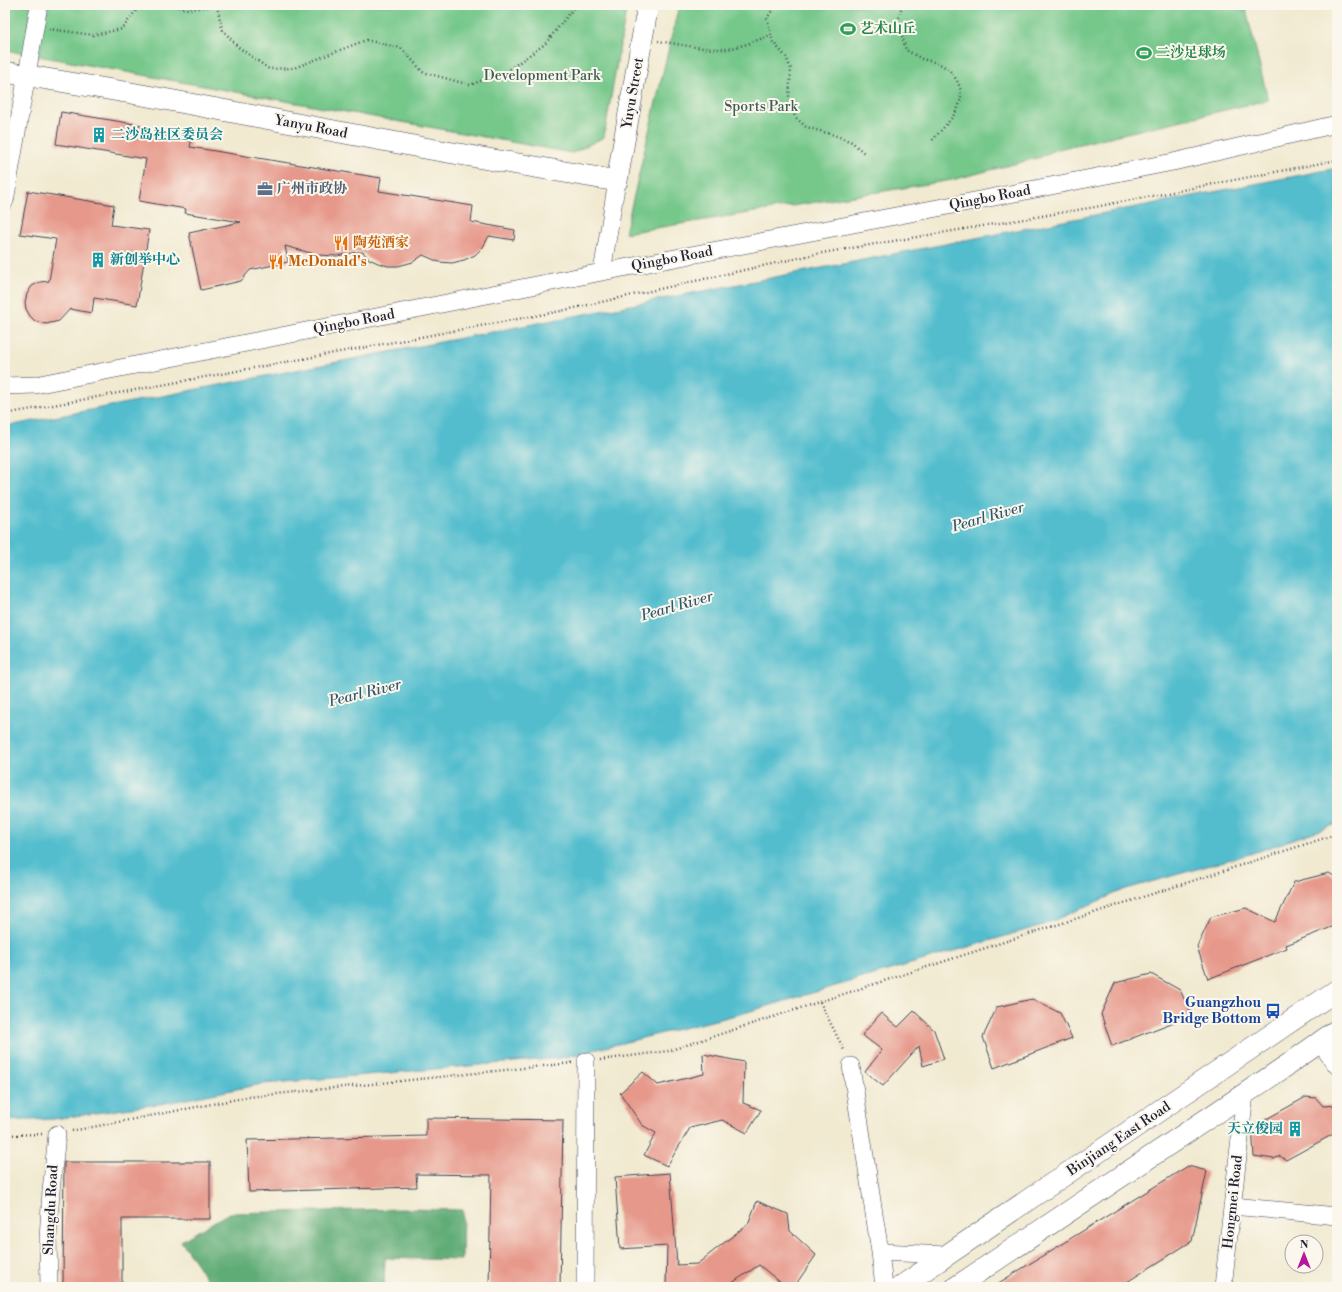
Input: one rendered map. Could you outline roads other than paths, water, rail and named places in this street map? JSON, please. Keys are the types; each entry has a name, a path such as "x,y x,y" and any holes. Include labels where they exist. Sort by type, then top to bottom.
{"main road":[{"name":"Yuyu Street","path":"617,181 648,5"},
{"name":"Yanyu Road","path":"5,72 129,93 430,149 617,181"},
{"name":"Binjiang East Road","path":"900,1287 1337,990"},
{"path":"956,1287 1245,1094 1337,1030"}],"street":[{"path":"5,201 38,5"},
{"name":"Qingbo Road","path":"5,386 35,385 602,272 969,202 1165,163 1337,124"},
{"path":"602,272 617,181"},
{"path":"1320,1042 1337,1066"},
{"path":"585,1287 586,1061"},
{"path":"851,1066 880,1252 884,1287"},
{"name":"Hongmei Road","path":"1223,1287 1245,1094"},
{"name":"Shangdu Road","path":"49,1287 48,1238 56,1134"},
{"path":"1232,1206 1337,1216"},
{"path":"880,1252 947,1255"}],"water":[{"name":"Pearl River","path":"1337,168 1337,824 1253,853 1126,889 1043,925 744,1013 561,1058 262,1084 166,1103 54,1119 5,1121 5,425 13,425"}],"place":[{"name":"艺术山丘","path":"848,29"},
{"name":"二沙足球场","path":"1144,53"},
{"name":"二沙岛社区委员会","path":"99,135"},
{"name":"广州市政协","path":"265,189"},
{"name":"陶苑酒家","path":"341,243"},
{"name":"新创举中心","path":"98,260"},
{"name":"McDonald's","path":"276,262"},
{"name":"Guangzhou Bridge Bottom","path":"1273,1011"},
{"name":"天立俊园","path":"1295,1129"}],"park label":[{"name":"Development Park","path":"542,76"},
{"name":"Sports Park","path":"761,107"}]}
